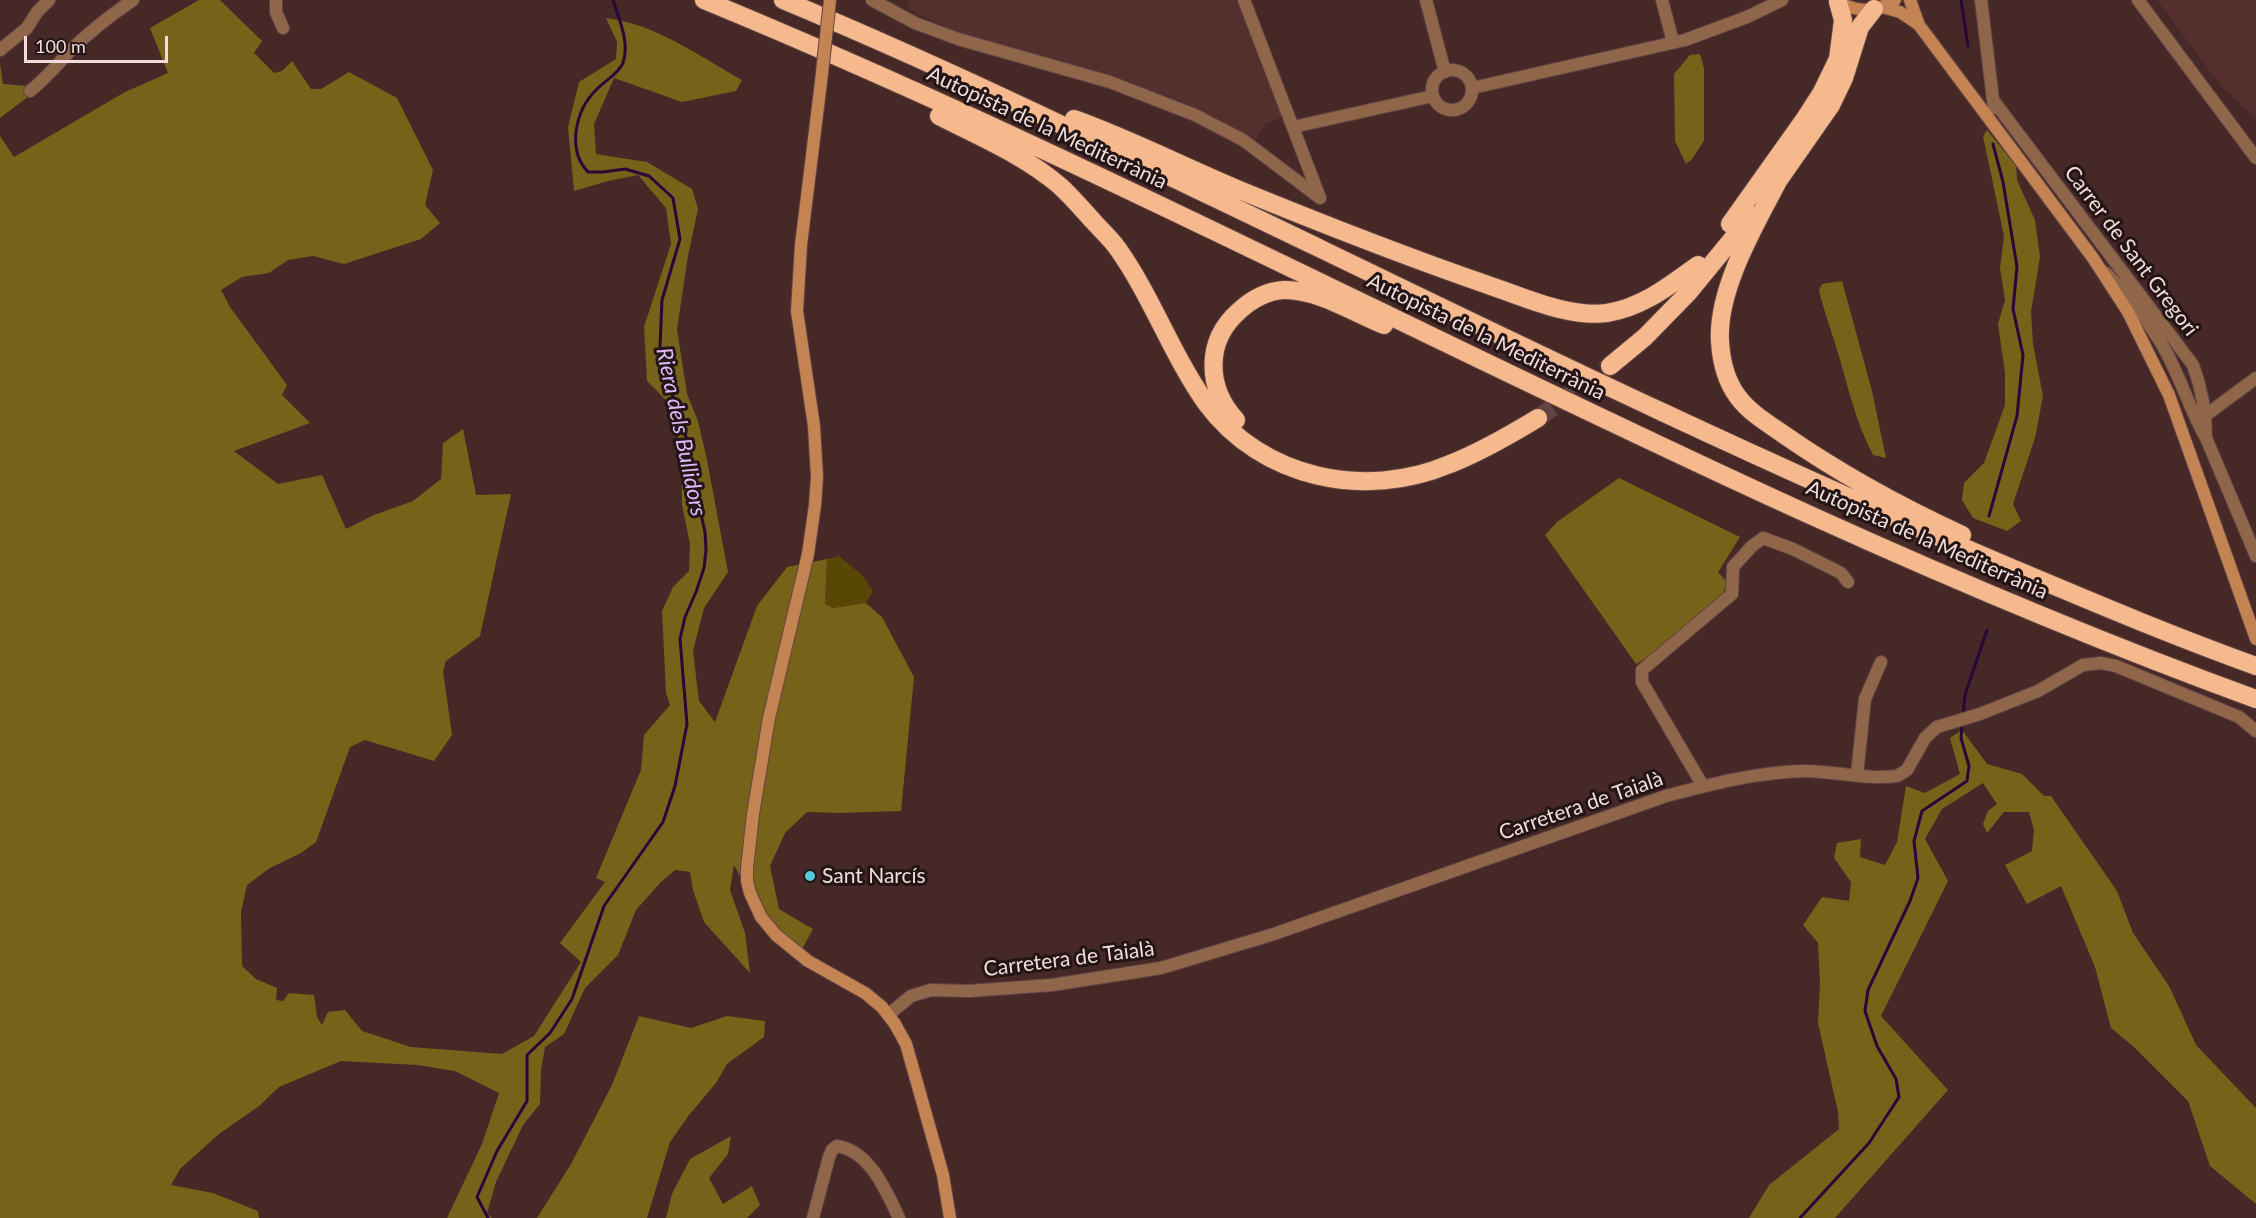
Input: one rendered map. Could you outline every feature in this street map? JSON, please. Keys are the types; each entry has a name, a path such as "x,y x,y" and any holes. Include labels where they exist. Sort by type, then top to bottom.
{"highway":[{"name":"Autopista de la Mediterrània","path":"704,0 870,71 1106,179 1497,368 1880,547 2111,643 2256,699"},
{"name":"Autopista de la Mediterrània","path":"783,0 949,72 1104,144 1785,470 2022,573 2256,666"},
{"path":"1836,1 1843,20 1838,59 1822,92 1731,223 1698,265 1671,298 1604,364 1645,337 1688,293 1777,183 1831,105 1844,78 1860,27 1878,8"},
{"path":"870,71 906,99 993,142 1031,164 1060,186 1118,248 1190,377 1211,408 1228,428 1256,450 1280,464 1310,475 1355,483 1383,482 1414,476 1449,465 1499,441 1533,415 1466,446 1424,461 1360,472 1342,471 1302,462 1269,447 1247,431 1224,406 1213,378 1212,364 1218,337 1227,322 1257,297 1283,290 1302,291 1497,368"},
{"path":"949,72 1105,130 1236,188 1438,267 1563,309 1606,313 1633,307 1657,295 1698,265"},
{"path":"1777,183 1747,241 1730,284 1721,326 1720,339 1724,366 1738,397 1766,422 1824,461 1878,494 1970,538 2022,573"}],"street":[{"path":"0,50 27,28 37,12 49,0"},
{"path":"30,91 52,73 70,51 93,30 133,0"},
{"path":"276,0 276,12 283,28"},
{"path":"830,0 801,245 797,311 814,426 817,477 815,505 808,554 769,718 753,814 747,881 760,917 776,935 808,961 865,993 888,1015 899,1031 909,1053 943,1175 950,1218"},
{"path":"872,0 915,24 958,39 1110,82 1196,116 1243,140 1320,198 1244,0"},
{"path":"1426,0 1445,72"},
{"path":"1662,0 1673,42"},
{"path":"1472,88 1673,42 1723,27 1782,0"},
{"path":"1878,8 1895,0"},
{"name":"Carrer de Sant Gregori","path":"1910,0 1919,25 2093,258 2128,312 2169,395 2256,639"},
{"path":"1981,0 1995,127"},
{"path":"2138,0 2256,158"},
{"name":"Carrer de Sant Gregori","path":"1836,1 1855,9 1878,8 1900,12 1919,25"},
{"path":"1450,70 1462,73 1471,82 1472,88 1470,100 1466,105 1454,110 1441,107 1433,96 1436,79 1450,70"},
{"path":"1293,127 1433,96"},
{"name":"Carrer de Sant Gregori","path":"1993,100 2193,365 2201,389 2201,417"},
{"name":"Carrer de Sant Gregori","path":"2093,258 2120,287 2153,332 2201,417"},
{"path":"2256,378 2201,417 2206,438 2256,556"},
{"path":"1703,786 1642,682 1641,670 1732,594 1732,567 1763,538 1794,549 1841,573 1848,582"},
{"path":"1857,774 1865,699 1881,662"},
{"name":"Carretera de Taialà","path":"888,1015 911,996 931,990 969,991 1052,985 1161,968 1274,934 1666,796 1703,786 1803,771 1882,777 1901,774 1912,764 1924,738 1937,727 1980,714 2038,691 2088,663 2116,666 2239,717 2256,731"},
{"path":"813,1218 829,1157 837,1146 859,1155 867,1163 899,1218"}],"shaded area":[{"path":"199,0 220,0 262,41 254,53 274,73 282,71 292,61 311,89 321,89 349,72 397,98 433,170 425,205 440,223 421,239 344,264 313,256 288,260 269,273 242,277 221,290 230,307 287,385 282,395 310,423 234,451 278,484 322,475 346,529 374,515 413,501 441,479 443,443 463,429 476,495 511,494 480,636 446,661 443,671 452,735 434,761 365,740 350,747 316,842 301,853 270,868 247,885 241,912 242,966 256,979 277,988 276,1000 283,1001 289,993 314,995 317,1017 322,1025 328,1012 345,1010 362,1031 411,1047 502,1054 534,1036 581,962 560,943 605,882 596,878 641,770 644,735 670,705 666,693 662,611 673,587 689,571 690,544 682,505 681,446 666,400 647,381 644,327 671,244 666,208 638,175 574,191 568,127 579,82 616,59 617,42 606,18 624,21 660,34 742,80 736,91 682,102 614,78 594,124 596,154 647,162 692,189 698,209 677,329 687,394 698,421 707,460 728,572 704,608 693,651 699,701 715,722 757,606 787,567 827,559 825,604 833,608 866,603 882,617 914,677 901,811 807,812 785,833 770,866 779,909 813,929 800,953 769,932 734,865 730,890 745,933 750,973 704,922 693,890 690,872 675,870 636,910 618,955 585,988 564,1034 545,1047 541,1070 540,1104 523,1125 496,1182 487,1213 492,1218 447,1218 482,1144 499,1093 455,1071 418,1065 341,1061 279,1087 259,1106 219,1134 180,1169 171,1185 213,1193 258,1211 259,1218 0,1218 0,136 14,157 125,92 168,73 150,28"},
{"path":"907,0 1239,0 1282,117 1264,124 1255,140 1201,110 1159,93 950,29 908,9"},
{"path":"2157,0 2256,0 2256,119 2220,85"},
{"path":"1700,54 1704,68 1704,141 1686,164 1675,141 1674,74 1690,55"},
{"path":"0,64 3,84 41,87 0,118"},
{"path":"1987,130 2016,166 2017,180 2035,220 2040,257 2031,312 2033,344 2043,396 2035,438 2013,504 2021,521 2007,531 1973,518 1962,500 1964,483 1984,463 2005,405 2005,373 1998,324 2005,300 2000,268 2004,236 1983,136"},
{"path":"1842,281 1872,391 1886,458 1873,455 1862,430 1819,290 1822,284"},
{"path":"1619,478 1740,537 1718,572 1727,582 1723,594 1636,664 1545,535 1557,522"},
{"path":"839,556 862,575 873,591 866,603 833,608 825,604 827,559"},
{"path":"1962,730 1987,764 2022,774 2044,796 2051,796 2117,891 2133,933 2169,986 2196,1045 2256,1108 2256,1204 2210,1166 2188,1101 2134,1047 2111,1028 2095,967 2061,886 2027,904 2005,865 2032,851 2034,830 2029,812 2004,812 1987,833 1983,824 1988,811 1997,804 1983,783 1942,809 1925,839 1948,881 1881,1016 1948,1090 1835,1218 1749,1218 1769,1185 1839,1129 1838,1112 1818,1023 1820,983 1818,943 1803,925 1822,897 1849,901 1851,882 1834,858 1837,843 1861,839 1860,857 1885,865 1897,842 1906,786 1925,793 1960,774 1950,738"},
{"path":"639,1016 691,1028 727,1016 765,1021 764,1037 727,1064 716,1083 670,1142 647,1218 537,1218 571,1164 612,1085"},
{"path":"731,1136 728,1154 709,1178 723,1204 752,1186 760,1205 747,1218 666,1218 672,1194 690,1159"}],"waterway":[{"name":"Riera dels Bullidors","path":"488,1218 477,1197 497,1151 527,1101 527,1055 550,1033 572,999 604,906 663,822 675,786 687,724 680,639 685,617 704,568 706,550 705,532 687,440 668,381 660,346 662,300 680,239 673,198 649,176 625,169 588,172 577,152 576,129 584,107 597,89 618,70 625,55 623,31 613,0"},
{"path":"1961,0 1968,46"},
{"path":"1989,516 2017,416 2023,355 2013,309 2017,267 2003,182 1993,144"},
{"path":"1963,715 1965,695 1987,630"},
{"path":"1800,1218 1869,1143 1899,1097 1896,1079 1877,1046 1865,1011 1868,990 1910,901 1918,878 1914,841 1922,811 1967,781 1969,766 1961,738 1962,722"}],"tunnel":[{"path":"1538,418 1610,366"}],"place":[{"name":"Sant Narcís","path":"810,876"}]}
